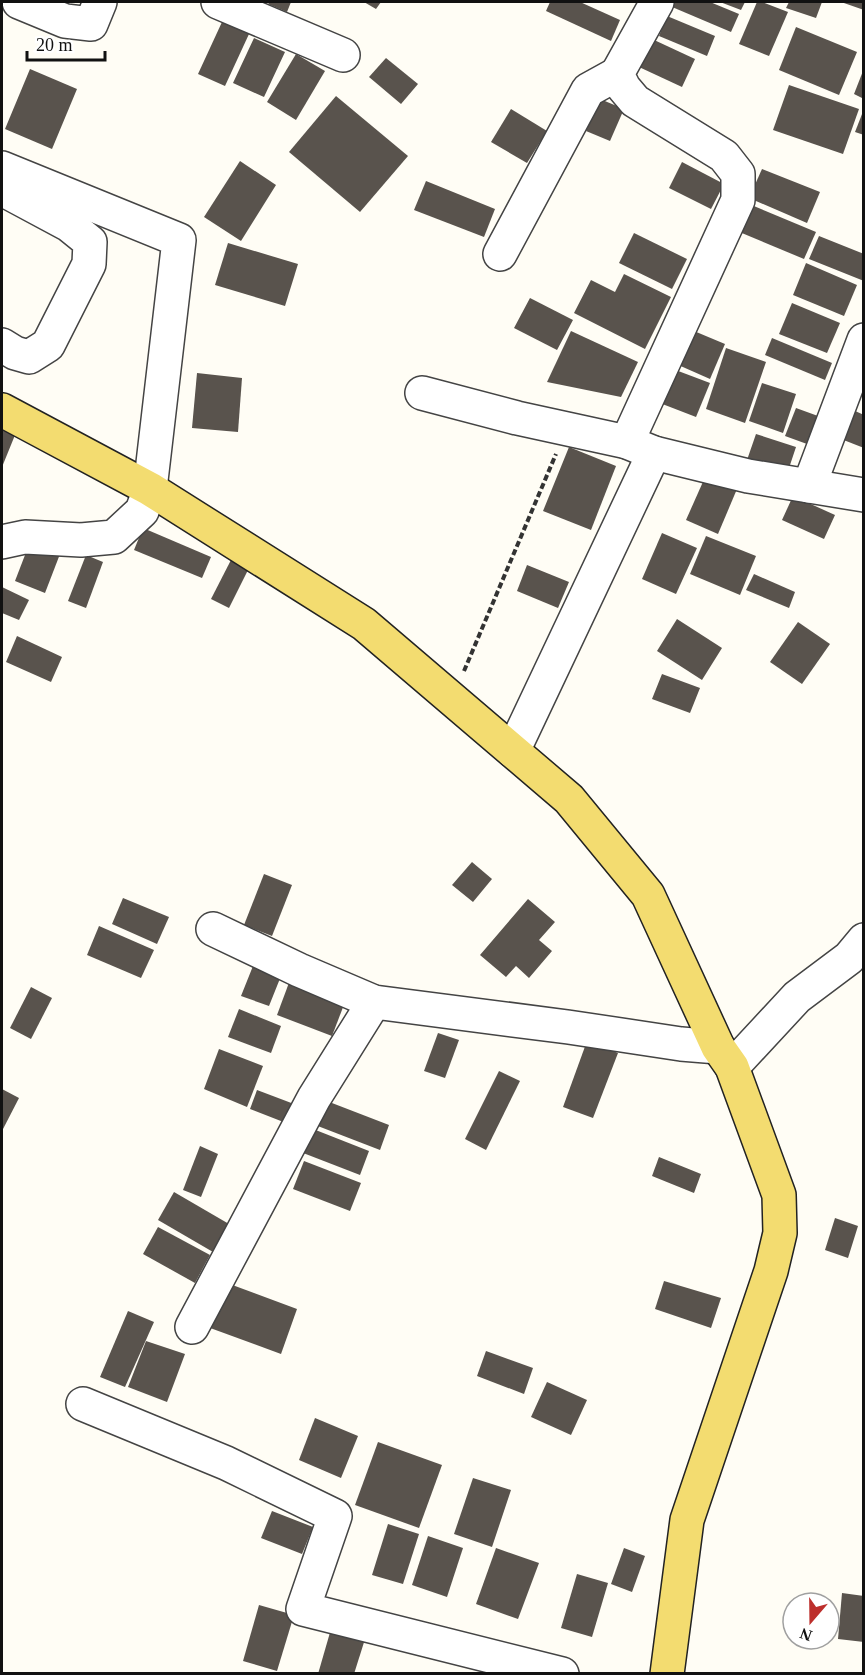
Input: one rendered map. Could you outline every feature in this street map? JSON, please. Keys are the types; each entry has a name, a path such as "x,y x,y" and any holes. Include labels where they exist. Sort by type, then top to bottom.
{"main road":[{"path":"2,410 150,489 364,624 569,799 648,895 725,1057 779,1195 780,1233 771,1271 687,1520 667,1674"}],"street":[{"path":"19,2 65,21 91,24 100,2"},
{"path":"218,2 343,55"},
{"path":"500,254 588,90 617,74 657,2"},
{"path":"513,751 640,448 738,200 738,174 723,156 635,101 624,88 617,74"},
{"path":"2,168 179,240 150,489 142,511 114,537 81,540 25,537 2,542"},
{"path":"2,189 69,225 90,242 89,264 48,345 29,357 15,353 2,345"},
{"path":"809,486 864,340"},
{"path":"422,393 748,476 864,495"},
{"path":"213,929 299,970 374,1002 681,1044 725,1057 797,997 849,958 864,940"},
{"path":"192,1327 314,1098 374,1002"},
{"path":"83,1404 226,1463 335,1516 303,1609 562,1674"}],"path":[{"path":"452,699 567,429"}],"building":[{"path":"270,2 291,2 287,12 268,4"},
{"path":"364,2 381,2 376,9"},
{"path":"550,2 580,2 620,20 611,41 546,11"},
{"path":"666,2 710,2 739,14 731,32 665,4"},
{"path":"720,2 745,2 741,10"},
{"path":"757,2 788,12 769,56 739,44"},
{"path":"789,2 822,2 816,18 786,8"},
{"path":"841,2 864,2 864,10"},
{"path":"667,16 715,36 707,56 659,36"},
{"path":"222,22 249,34 225,86 198,74"},
{"path":"796,27 857,52 839,95 779,70"},
{"path":"254,38 285,52 264,97 233,83"},
{"path":"652,39 695,59 682,87 639,67"},
{"path":"296,54 325,71 296,120 267,102"},
{"path":"386,58 418,84 401,104 369,77"},
{"path":"30,69 77,89 52,149 5,129"},
{"path":"864,71 864,99 854,94"},
{"path":"789,85 859,109 843,154 773,130"},
{"path":"336,96 408,156 360,212 289,152"},
{"path":"600,99 624,109 610,141 586,131"},
{"path":"511,109 547,131 527,163 491,142"},
{"path":"864,109 864,135 855,132"},
{"path":"240,161 276,185 241,241 204,217"},
{"path":"682,162 724,184 711,209 669,188"},
{"path":"762,169 820,192 807,223 749,198"},
{"path":"426,181 495,209 484,237 414,210"},
{"path":"749,204 816,232 804,259 737,231"},
{"path":"634,233 687,259 672,289 619,263"},
{"path":"819,236 864,254 864,281 809,259"},
{"path":"228,243 298,264 285,306 215,285"},
{"path":"806,263 857,285 844,316 793,295"},
{"path":"624,274 671,297 645,349 574,313 591,280 615,292"},
{"path":"530,298 573,320 557,350 514,328"},
{"path":"792,303 840,323 827,353 779,334"},
{"path":"682,326 725,344 710,379 667,360"},
{"path":"571,331 638,362 621,397 547,382"},
{"path":"772,338 832,363 825,380 765,355"},
{"path":"726,348 766,362 745,423 706,409"},
{"path":"665,366 710,383 696,417 652,400"},
{"path":"197,373 242,378 238,432 192,428"},
{"path":"762,383 796,394 783,433 749,421"},
{"path":"796,408 818,416 807,444 785,436"},
{"path":"853,410 864,415 864,448 841,439"},
{"path":"2,430 15,435 2,467"},
{"path":"756,434 796,447 787,474 747,460"},
{"path":"569,447 616,466 591,530 543,511"},
{"path":"706,475 737,489 718,534 686,520"},
{"path":"793,496 835,515 824,539 782,520"},
{"path":"143,528 211,557 202,578 134,550"},
{"path":"662,533 697,548 676,594 642,579"},
{"path":"706,536 756,556 740,595 690,574"},
{"path":"30,542 60,554 45,593 15,581"},
{"path":"86,555 103,562 86,608 68,601"},
{"path":"232,558 250,566 229,608 211,599"},
{"path":"527,565 569,582 558,608 517,591"},
{"path":"754,574 795,592 789,608 746,590"},
{"path":"2,587 29,600 19,620 2,613"},
{"path":"677,619 722,648 702,680 657,651"},
{"path":"798,622 830,644 802,684 770,662"},
{"path":"17,636 62,657 51,682 6,662"},
{"path":"662,674 700,688 690,713 652,699"},
{"path":"472,862 492,879 473,902 452,885"},
{"path":"264,874 292,885 272,936 244,925"},
{"path":"123,898 169,917 157,944 112,924"},
{"path":"528,899 555,922 539,940 552,951 529,978 516,966 506,977 480,955"},
{"path":"99,926 154,950 141,978 87,955"},
{"path":"257,956 285,966 269,1006 241,996"},
{"path":"290,980 345,1002 332,1036 277,1015"},
{"path":"31,987 52,998 31,1039 10,1028"},
{"path":"239,1009 281,1026 271,1053 228,1037"},
{"path":"438,1033 459,1040 445,1078 424,1071"},
{"path":"587,1041 618,1053 593,1118 563,1107"},
{"path":"219,1049 263,1066 247,1107 204,1089"},
{"path":"499,1071 520,1081 486,1150 465,1139"},
{"path":"2,1089 19,1098 2,1131"},
{"path":"257,1090 294,1104 286,1123 250,1109"},
{"path":"319,1098 389,1125 380,1150 310,1123"},
{"path":"308,1127 369,1151 360,1175 298,1151"},
{"path":"200,1146 218,1154 201,1197 183,1190"},
{"path":"659,1157 701,1174 694,1193 652,1176"},
{"path":"304,1161 361,1183 350,1211 293,1189"},
{"path":"174,1192 229,1224 213,1252 158,1220"},
{"path":"835,1218 858,1226 848,1258 825,1250"},
{"path":"158,1227 210,1255 195,1283 143,1254"},
{"path":"219,1280 297,1309 281,1354 202,1325"},
{"path":"664,1281 721,1298 711,1328 655,1309"},
{"path":"128,1311 154,1322 125,1387 100,1377"},
{"path":"146,1341 185,1354 167,1402 128,1387"},
{"path":"486,1351 533,1368 524,1394 477,1376"},
{"path":"547,1382 587,1400 571,1435 531,1417"},
{"path":"315,1418 358,1436 341,1478 299,1460"},
{"path":"378,1442 442,1465 419,1528 355,1505"},
{"path":"473,1478 511,1490 492,1547 454,1534"},
{"path":"272,1511 313,1527 302,1554 261,1538"},
{"path":"388,1524 419,1534 403,1584 372,1575"},
{"path":"428,1536 463,1548 447,1597 412,1585"},
{"path":"496,1548 539,1563 518,1619 476,1604"},
{"path":"624,1548 645,1556 632,1592 611,1584"},
{"path":"577,1574 608,1583 592,1637 561,1628"},
{"path":"842,1593 864,1596 864,1642 841,1639"},
{"path":"259,1605 294,1615 277,1671 243,1661"},
{"path":"331,1629 365,1639 354,1674 318,1674"}]}
